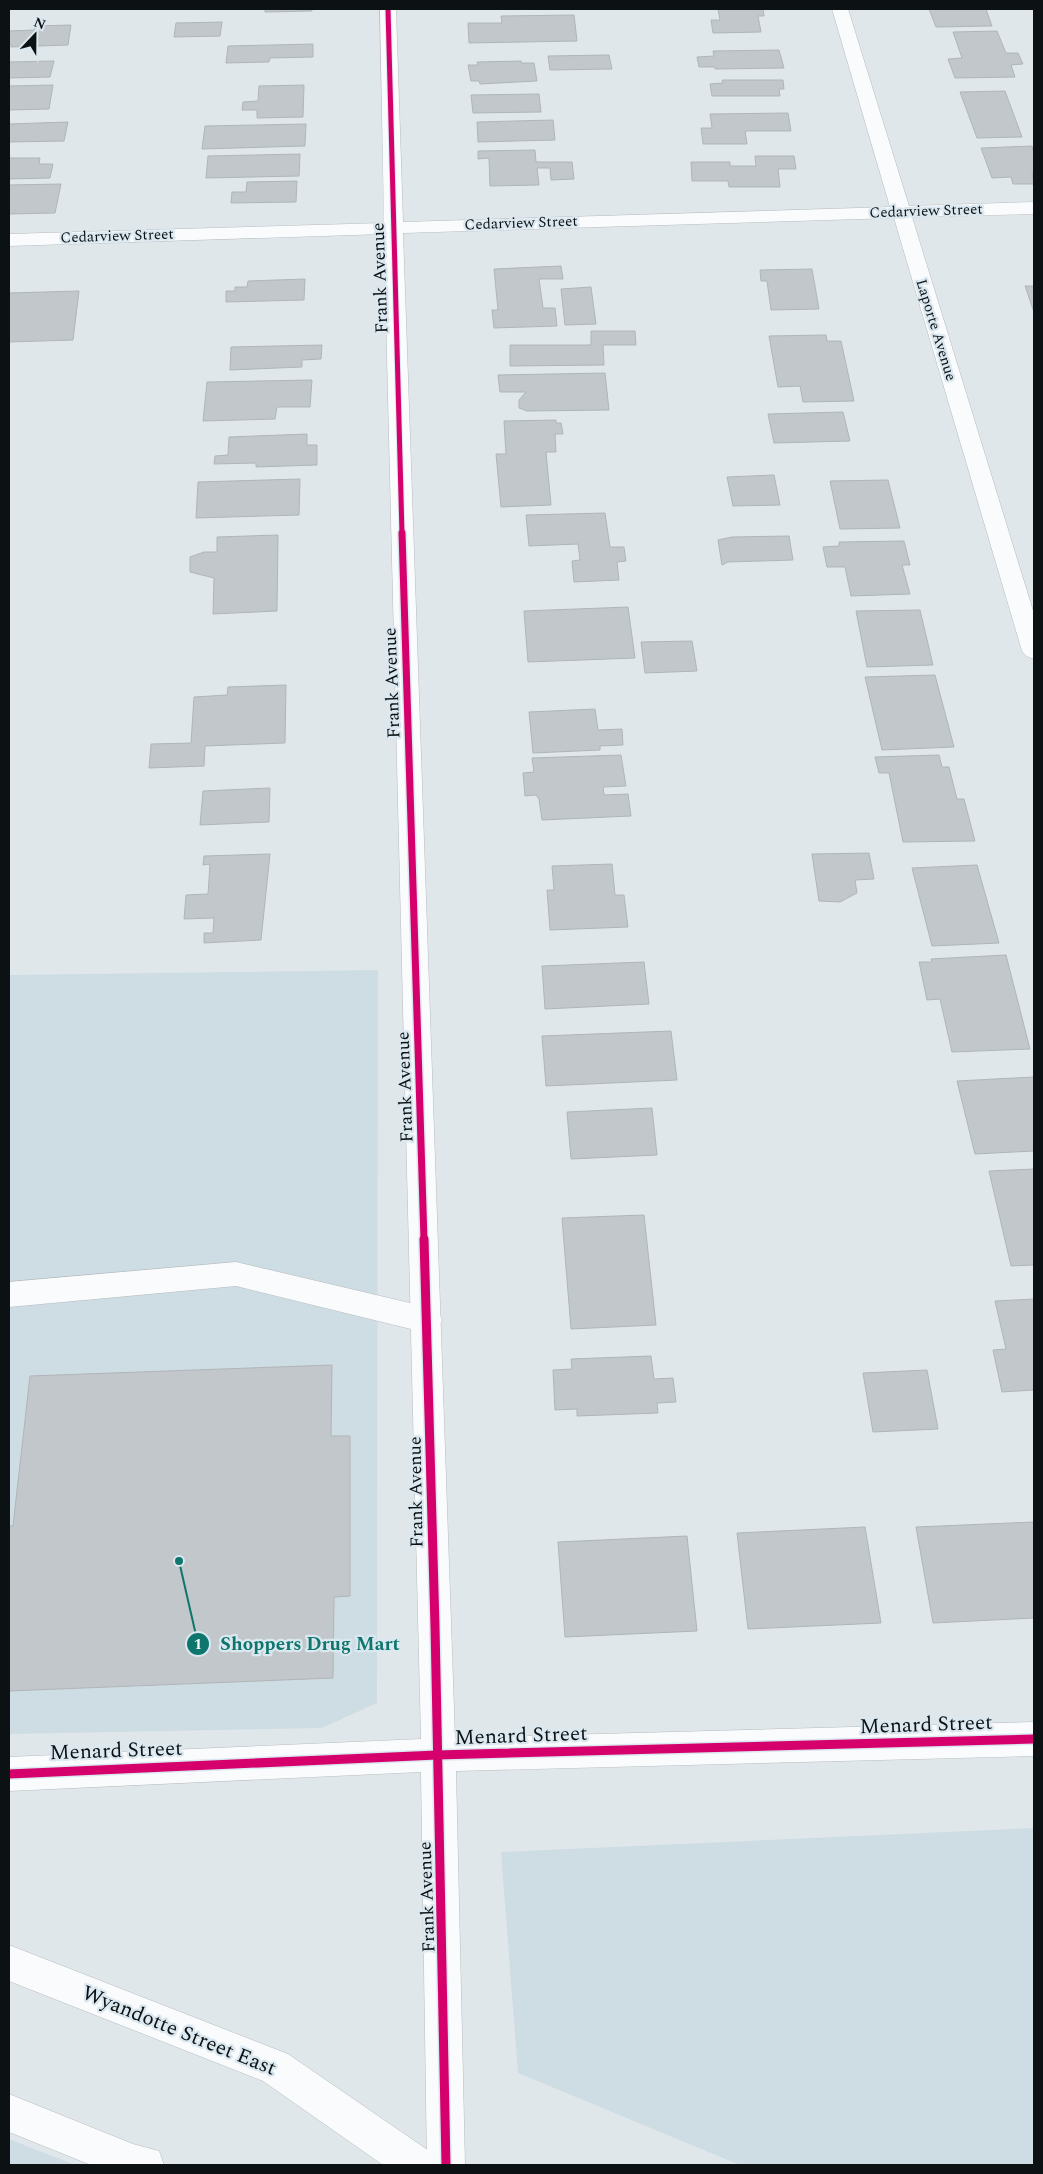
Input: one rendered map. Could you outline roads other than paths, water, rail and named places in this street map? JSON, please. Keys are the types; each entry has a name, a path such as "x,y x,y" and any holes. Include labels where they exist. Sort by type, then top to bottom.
{"street":[{"name":"Frank Avenue","path":"388,9 427,1320 444,1982 446,2165"},
{"name":"Laporte Avenue","path":"840,9 1034,651"},
{"name":"Cedarview Street","path":"9,240 1034,208"},
{"path":"9,1295 236,1274 427,1320"},
{"name":"Menard Street","path":"9,1774 438,1755 1034,1739"},
{"name":"Wyandotte Street East","path":"9,1963 276,2067 415,2165"},
{"path":"9,2113 133,2163 145,2165"}],"place":[{"name":"Shoppers Drug Mart","path":"179,1561"}]}
